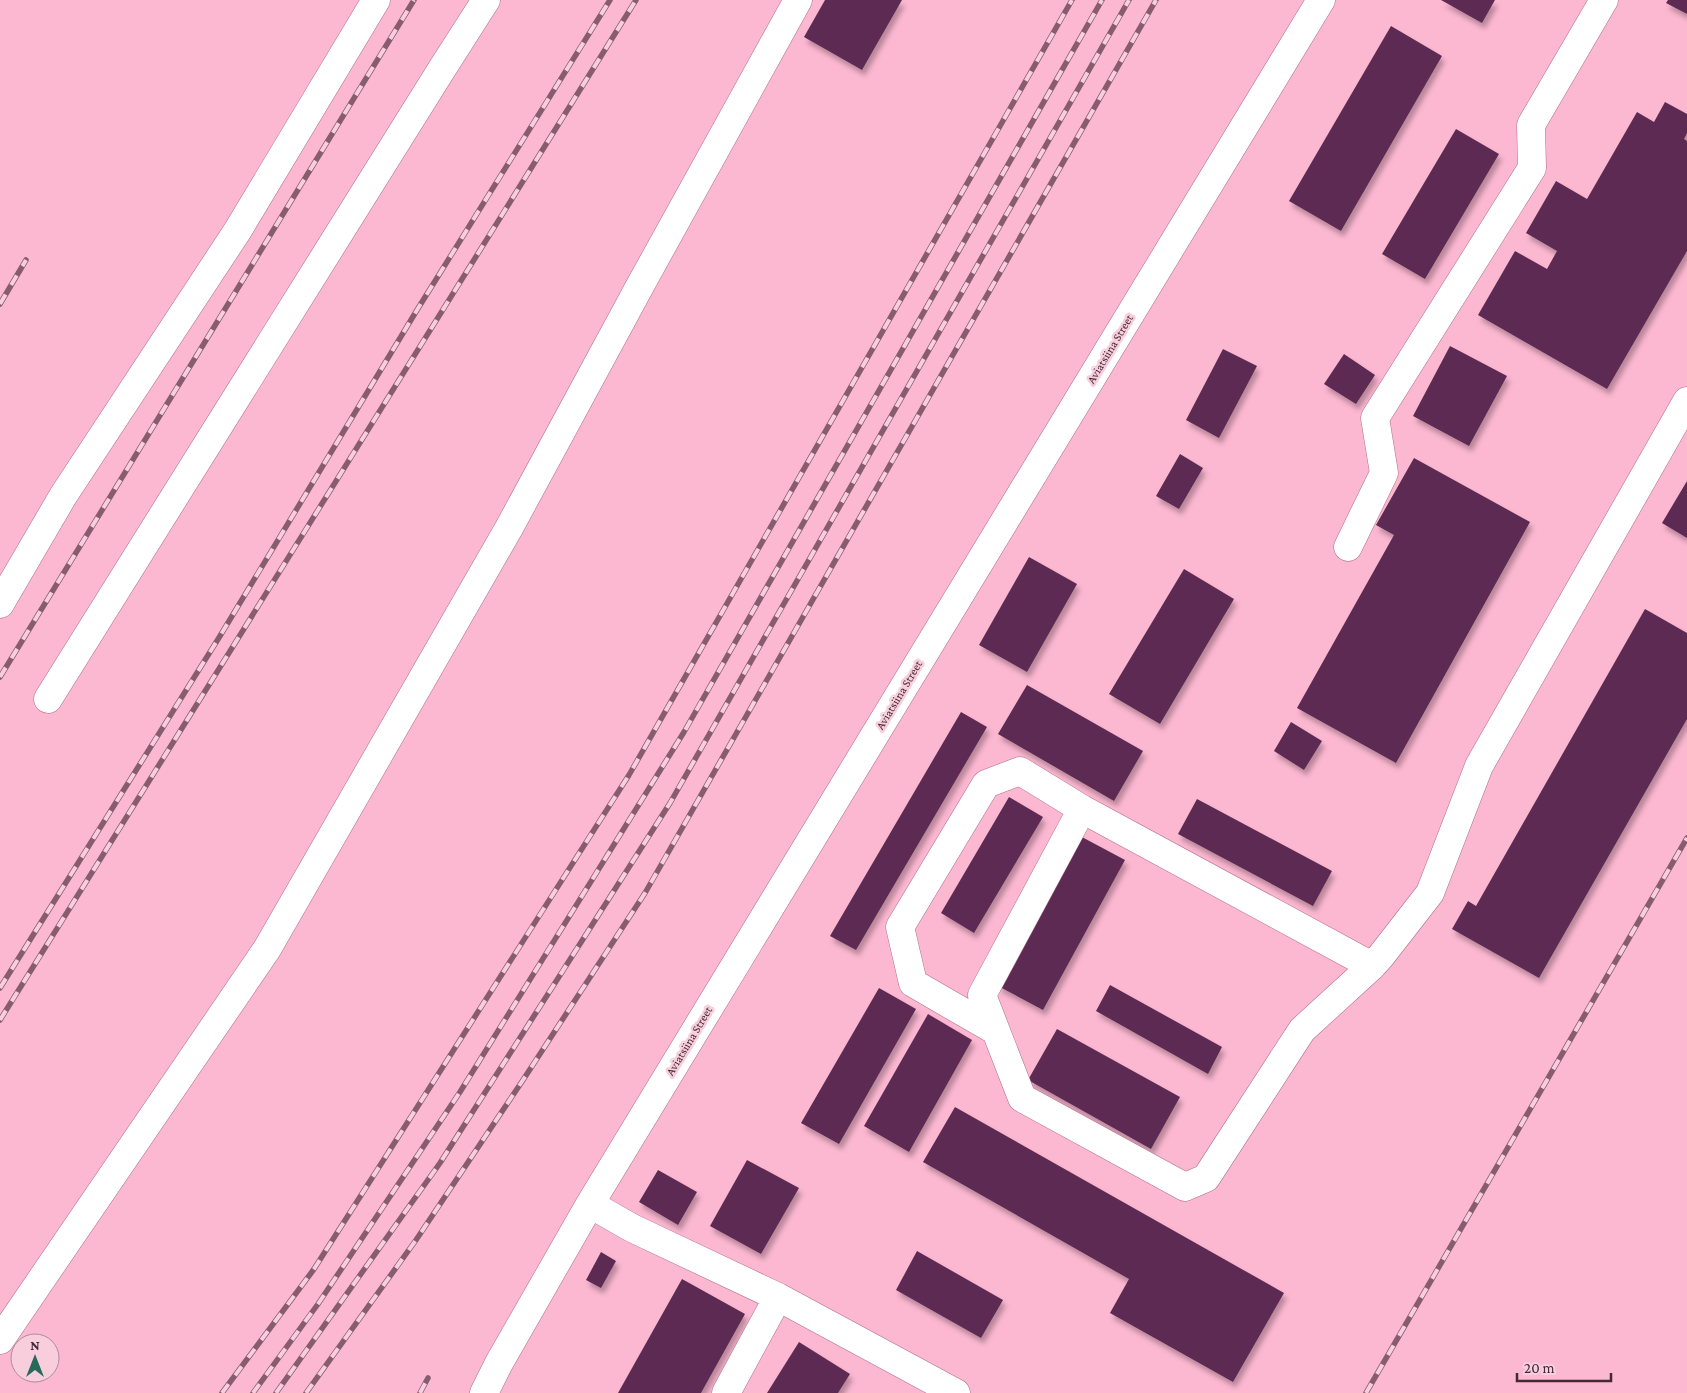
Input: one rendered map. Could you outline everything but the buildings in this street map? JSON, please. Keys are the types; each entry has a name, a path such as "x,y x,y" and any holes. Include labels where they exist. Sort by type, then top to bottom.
{"street":[{"path":"0,604 63,496 238,230 376,0"},
{"path":"48,699 486,0"},
{"path":"0,1340 267,949 509,528 798,0"},
{"name":"Aviatsiina Street","path":"484,1393 499,1363 590,1204 1321,0"},
{"path":"1348,547 1384,473 1375,418 1532,168 1531,125 1604,0"},
{"path":"1082,809 982,995 1022,1098 1185,1187 1206,1178 1302,1030 1372,966 1430,893 1479,766 1687,401"},
{"path":"996,1031 913,983 900,927 986,784 1020,771 1082,809 1372,966"},
{"path":"590,1204 632,1228 778,1298 956,1393"},
{"path":"726,1393 778,1298"}],"railway":[{"path":"0,677 414,0"},
{"path":"0,988 220,636 417,310 610,0"},
{"path":"0,1020 636,0"},
{"path":"222,1393 314,1269 629,775 1072,0"},
{"path":"253,1393 318,1304 460,1092 684,732 1102,0"},
{"path":"276,1393 440,1163 670,803 1129,0"},
{"path":"306,1393 416,1240 645,893 1156,0"},
{"path":"0,304 26,260"},
{"path":"1366,1393 1687,838"},
{"path":"420,1393 428,1378"}]}
